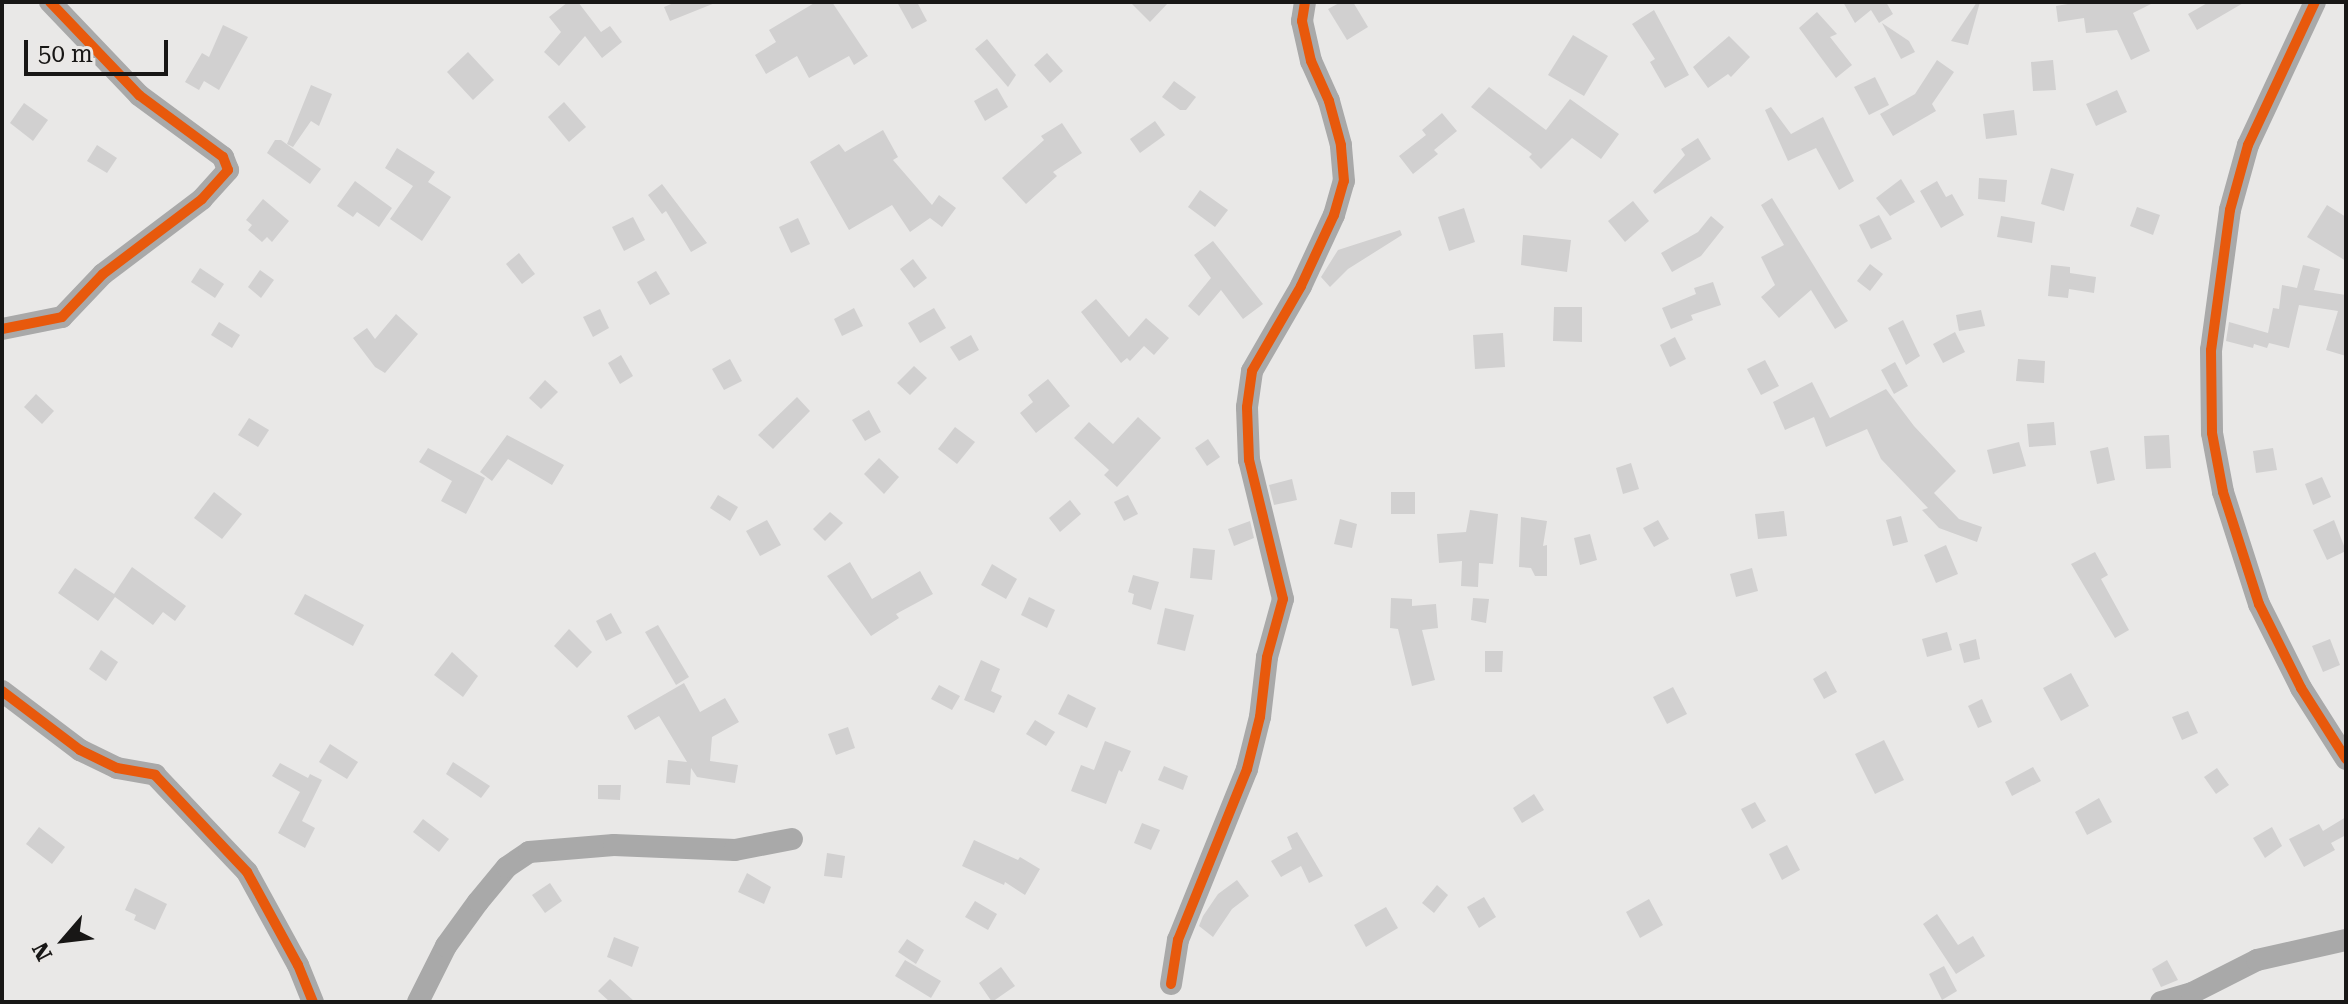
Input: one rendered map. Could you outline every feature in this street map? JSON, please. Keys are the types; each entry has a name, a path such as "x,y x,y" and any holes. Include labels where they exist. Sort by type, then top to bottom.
{"street":[{"path":"2,329 62,317 103,274 166,228 228,170 223,157 139,95 50,2"},
{"path":"1282,2 1293,2"},
{"path":"1171,984 1178,940 1247,769 1260,717 1267,657 1283,599 1249,460 1247,407 1252,371 1301,286 1334,215 1344,181 1337,130 1311,61 1302,21 1305,2"},
{"path":"2315,2 2248,145 2230,210 2211,350 2212,433 2233,531 2259,604 2301,688 2346,759"},
{"path":"2,691 80,750 117,768 155,775 247,872 298,965 313,1002"},
{"path":"418,1002 446,946 478,902 507,867 529,852 614,845 735,850 792,839"},
{"path":"2161,1002 2192,993 2257,960 2346,940"}],"building":[{"path":"568,2 578,2 601,32 610,26 622,42 602,58 585,36 559,66 544,52 561,32 549,17"},
{"path":"676,2 715,3 670,21 664,7"},
{"path":"816,2 832,2 868,56 854,65 849,56 809,78 797,56 766,74 755,55 776,42 769,30"},
{"path":"897,2 917,2 927,21 912,29"},
{"path":"1130,2 1169,2 1150,22"},
{"path":"1341,2 1353,2 1368,27 1347,40 1328,9"},
{"path":"1843,2 1886,2 1893,14 1879,23 1871,10 1855,23"},
{"path":"1977,2 1980,2 1968,45 1951,41"},
{"path":"2080,2 2155,2 2133,13 2150,51 2131,60 2117,30 2086,33 2084,18 2058,22 2056,6"},
{"path":"2209,2 2245,2 2197,30 2188,14"},
{"path":"1654,10 1689,75 1665,88 1650,62 1655,59 1632,24"},
{"path":"1817,12 1837,34 1830,37 1852,65 1836,78 1799,28"},
{"path":"1882,23 1909,41 1915,52 1901,59"},
{"path":"223,25 248,37 219,90 204,81 199,90 185,82 202,53 209,57"},
{"path":"1573,35 1608,56 1584,96 1548,75"},
{"path":"1729,36 1750,57 1731,77 1728,74 1708,88 1693,67"},
{"path":"987,39 1016,75 1008,87 975,49"},
{"path":"468,52 494,80 473,100 447,72"},
{"path":"1047,53 1063,71 1050,83 1034,65"},
{"path":"1937,60 1954,72 1932,104 1936,111 1893,136 1880,114 1915,94"},
{"path":"2053,60 2056,90 2033,91 2031,62"},
{"path":"1875,77 1889,105 1869,115 1854,87"},
{"path":"1174,81 1196,97 1186,110 1180,110 1162,97"},
{"path":"311,85 332,94 319,126 311,121 293,147 287,144"},
{"path":"1489,87 1546,130 1570,99 1619,134 1601,159 1572,138 1541,169 1529,157 1532,154 1471,107"},
{"path":"997,88 1008,107 985,121 974,101"},
{"path":"2117,90 2127,112 2096,126 2086,104"},
{"path":"564,102 586,127 569,142 548,117"},
{"path":"24,103 48,120 33,141 10,123"},
{"path":"1771,107 1791,134 1823,117 1854,181 1839,190 1816,148 1788,161 1765,110"},
{"path":"2014,110 2017,135 1986,139 1983,114"},
{"path":"1442,113 1457,131 1434,150 1438,154 1413,174 1399,156 1426,135 1422,130"},
{"path":"1155,121 1165,135 1140,153 1130,139"},
{"path":"1062,123 1082,153 1053,172 1057,176 1026,204 1002,178 1044,140 1041,136"},
{"path":"883,130 898,157 893,160 932,205 939,195 956,208 942,227 930,218 910,232 892,205 849,230 810,162 839,144 845,152"},
{"path":"1698,138 1711,159 1655,194 1653,191 1685,155 1681,149"},
{"path":"275,140 281,140 321,169 310,184 267,153"},
{"path":"97,145 117,158 107,173 87,161"},
{"path":"397,148 435,172 428,182 451,197 422,241 390,219 413,186 385,168"},
{"path":"2051,168 2074,174 2064,211 2041,204"},
{"path":"1979,178 2007,180 2005,202 1978,199"},
{"path":"1901,179 1915,202 1890,216 1876,198"},
{"path":"355,181 392,208 379,227 357,212 353,217 337,206"},
{"path":"1937,181 1946,197 1952,194 1964,215 1941,228 1920,191"},
{"path":"662,184 707,243 691,252 666,211 662,214 648,195"},
{"path":"1200,190 1228,210 1215,227 1188,207"},
{"path":"1772,198 1848,321 1835,329 1811,290 1779,318 1761,297 1775,285 1761,257 1784,245 1761,205"},
{"path":"263,199 289,221 272,242 267,237 262,242 248,230 252,225 246,220"},
{"path":"1633,201 1649,221 1625,242 1608,221"},
{"path":"2327,205 2346,217 2346,261 2307,237"},
{"path":"2137,207 2160,215 2153,235 2130,226"},
{"path":"1464,208 1475,242 1449,251 1438,217"},
{"path":"1879,215 1892,239 1871,249 1859,225"},
{"path":"1711,216 1724,227 1701,256 1672,272 1661,253 1698,232"},
{"path":"2001,216 2035,222 2032,243 1997,237"},
{"path":"633,217 645,240 624,251 612,227"},
{"path":"798,218 810,244 791,253 779,227"},
{"path":"1400,230 1402,235 1348,269 1330,287 1321,277 1338,250"},
{"path":"1523,235 1571,240 1567,272 1521,265"},
{"path":"1213,241 1263,304 1243,319 1221,290 1199,316 1188,306 1211,278 1194,255"},
{"path":"519,253 535,274 522,284 506,264"},
{"path":"913,259 927,278 914,288 900,269"},
{"path":"1870,264 1883,274 1870,291 1857,281"},
{"path":"2051,265 2070,267 2070,273 2096,277 2094,293 2069,289 2068,298 2048,296"},
{"path":"2303,265 2320,269 2314,290 2346,295 2346,356 2326,350 2338,311 2299,305 2289,348 2269,343 2267,348 2254,344 2253,348 2226,341 2229,322 2268,333 2273,308 2279,309 2282,285 2297,288"},
{"path":"200,268 224,284 215,298 191,282"},
{"path":"260,270 274,280 261,298 248,287"},
{"path":"656,271 670,294 650,305 637,282"},
{"path":"1713,282 1721,305 1691,315 1693,320 1671,329 1662,308 1696,294 1694,288"},
{"path":"1096,299 1129,337 1146,318 1169,338 1154,355 1144,346 1130,361 1127,358 1121,363 1081,312"},
{"path":"1554,307 1582,307 1582,342 1553,341"},
{"path":"854,308 863,326 842,336 834,319"},
{"path":"934,308 946,328 920,343 908,323"},
{"path":"600,309 609,328 593,337 583,317"},
{"path":"1981,310 1985,326 1959,331 1956,315"},
{"path":"396,314 418,334 385,373 375,367 353,338 367,328 375,339"},
{"path":"1903,320 1920,356 1906,365 1888,328"},
{"path":"219,322 240,335 232,348 211,335"},
{"path":"1955,332 1965,352 1943,363 1933,344"},
{"path":"1503,333 1505,367 1475,369 1473,335"},
{"path":"971,335 979,350 959,361 950,347"},
{"path":"1675,337 1686,359 1670,367 1660,345"},
{"path":"621,355 633,376 620,384 608,363"},
{"path":"730,359 742,381 724,390 712,369"},
{"path":"2018,359 2045,361 2044,383 2016,381"},
{"path":"1765,360 1779,386 1761,395 1747,369"},
{"path":"1895,362 1908,386 1894,394 1881,370"},
{"path":"914,366 927,378 910,395 897,383"},
{"path":"1048,379 1070,406 1036,433 1020,413 1033,402 1028,395"},
{"path":"545,380 558,392 541,409 529,398"},
{"path":"1812,382 1830,418 1886,389 1914,426 1956,471 1934,493 1959,519 1982,527 1977,542 1939,528 1922,510 1928,508 1881,459 1867,429 1826,447 1814,417 1785,430 1773,402"},
{"path":"36,394 54,411 42,424 24,407"},
{"path":"797,397 810,411 773,449 758,435"},
{"path":"869,410 881,432 865,441 852,420"},
{"path":"1138,417 1161,438 1117,487 1104,475 1109,470 1074,438 1089,422 1113,444"},
{"path":"249,418 269,430 258,447 238,435"},
{"path":"2054,422 2056,445 2029,447 2027,424"},
{"path":"955,427 975,442 957,464 938,449"},
{"path":"507,435 564,465 552,485 508,459 492,481 480,472"},
{"path":"2169,435 2171,468 2146,469 2144,436"},
{"path":"1208,439 1220,457 1207,466 1195,448"},
{"path":"2019,442 2026,466 1993,474 1987,450"},
{"path":"2108,447 2115,480 2097,484 2090,451"},
{"path":"428,448 485,478 466,514 441,501 452,481 419,462"},
{"path":"2273,448 2277,470 2256,473 2253,451"},
{"path":"879,458 899,477 884,494 864,474"},
{"path":"1631,463 1639,489 1623,494 1616,468"},
{"path":"2322,477 2331,497 2313,505 2305,484"},
{"path":"1292,479 1297,500 1274,505 1269,485"},
{"path":"214,492 242,514 222,539 194,518"},
{"path":"1391,492 1415,492 1415,514 1391,514"},
{"path":"718,495 738,507 730,521 710,508"},
{"path":"1128,495 1138,514 1124,521 1114,502"},
{"path":"1070,500 1081,514 1060,532 1049,518"},
{"path":"1470,510 1498,514 1493,564 1479,563 1478,587 1461,586 1462,561 1439,563 1437,534 1466,532"},
{"path":"1784,511 1787,536 1758,539 1755,514"},
{"path":"830,512 843,523 825,541 813,529"},
{"path":"1901,516 1908,542 1893,546 1886,520"},
{"path":"1521,517 1547,521 1543,546 1547,545 1547,576 1535,576 1531,568 1519,567"},
{"path":"1340,519 1357,524 1352,548 1334,544"},
{"path":"767,520 781,545 760,556 746,531"},
{"path":"1658,520 1669,539 1654,547 1643,528"},
{"path":"2334,520 2346,551 2327,560 2313,530"},
{"path":"1250,521 1254,538 1234,546 1228,529"},
{"path":"1590,534 1597,560 1580,565 1574,538"},
{"path":"1946,545 1958,574 1936,583 1924,555"},
{"path":"1193,548 1215,550 1212,580 1190,578"},
{"path":"2095,552 2108,575 2101,579 2129,630 2115,638 2071,564"},
{"path":"850,562 872,599 920,571 933,594 896,614 899,618 871,636 827,576"},
{"path":"992,564 1017,579 1006,599 981,585"},
{"path":"132,567 186,606 175,621 163,612 153,625 115,597 98,621 58,593 75,568 114,594"},
{"path":"1752,568 1758,591 1736,597 1730,574"},
{"path":"1133,575 1159,582 1151,610 1132,604 1134,594 1128,592"},
{"path":"305,594 364,625 353,646 294,614"},
{"path":"1029,597 1055,610 1047,628 1021,615"},
{"path":"1391,598 1412,599 1412,606 1436,604 1438,628 1422,630 1435,680 1412,686 1398,629 1390,628"},
{"path":"1473,598 1489,599 1486,623 1471,620"},
{"path":"1165,608 1194,615 1185,651 1157,644"},
{"path":"611,613 622,633 606,641 596,621"},
{"path":"658,625 689,677 676,685 645,632"},
{"path":"569,629 592,652 577,668 554,646"},
{"path":"1947,632 1952,650 1927,657 1922,639"},
{"path":"1976,639 1980,659 1964,663 1959,644"},
{"path":"2330,639 2340,665 2323,672 2312,646"},
{"path":"101,650 118,662 106,681 89,669"},
{"path":"1485,651 1503,651 1502,672 1485,672"},
{"path":"452,652 478,676 463,697 434,675"},
{"path":"981,660 1000,669 991,691 1002,696 994,713 964,700"},
{"path":"1826,671 1837,692 1824,699 1813,679"},
{"path":"2071,673 2089,706 2061,721 2043,688"},
{"path":"684,683 700,712 725,698 739,722 712,737 710,761 738,765 735,783 697,777 691,768 690,785 666,783 668,760 687,762 659,716 635,730 627,716"},
{"path":"939,685 960,696 952,710 931,699"},
{"path":"1673,687 1687,714 1667,724 1653,697"},
{"path":"1068,694 1096,708 1087,728 1058,714"},
{"path":"1982,699 1992,722 1978,728 1968,706"},
{"path":"2188,711 2198,733 2182,740 2172,717"},
{"path":"1035,720 1055,732 1046,746 1026,734"},
{"path":"848,727 855,748 836,755 828,734"},
{"path":"1884,740 1904,780 1875,794 1855,754"},
{"path":"1105,741 1131,751 1122,772 1119,770 1106,804 1071,791 1081,765 1094,770"},
{"path":"330,744 358,762 347,779 319,762"},
{"path":"453,762 490,786 481,798 446,774"},
{"path":"280,763 308,778 310,774 322,780 302,821 315,828 305,848 278,833 300,792 272,776"},
{"path":"1164,766 1188,776 1183,790 1158,780"},
{"path":"2033,767 2041,781 2012,796 2005,782"},
{"path":"2217,768 2229,785 2216,794 2204,777"},
{"path":"598,785 621,785 620,800 598,799"},
{"path":"1534,794 1544,810 1522,823 1513,808"},
{"path":"2099,798 2112,822 2087,835 2075,812"},
{"path":"1755,802 1766,821 1752,829 1741,809"},
{"path":"2346,817 2346,835 2331,843 2335,850 2304,867 2289,839 2319,824 2323,831"},
{"path":"423,819 449,839 439,852 413,832"},
{"path":"1142,823 1160,830 1151,850 1134,843"},
{"path":"39,827 65,847 52,864 26,844"},
{"path":"2272,827 2282,846 2265,858 2253,838"},
{"path":"1297,832 1323,876 1309,883 1301,866 1281,877 1271,861 1292,849 1287,837"},
{"path":"974,840 1018,860 1020,857 1040,869 1025,895 1005,882 1004,885 962,866"},
{"path":"1787,845 1800,870 1782,880 1769,854"},
{"path":"827,853 845,856 842,878 824,876"},
{"path":"747,873 771,887 764,904 738,892"},
{"path":"1237,880 1249,896 1232,909 1213,937 1199,926 1203,916 1218,894"},
{"path":"550,883 562,901 545,913 532,895"},
{"path":"1437,885 1448,895 1434,913 1422,903"},
{"path":"135,888 167,904 155,930 134,920 136,915 125,910"},
{"path":"1484,897 1496,917 1479,928 1467,907"},
{"path":"1649,899 1663,925 1640,938 1626,912"},
{"path":"975,901 997,914 988,930 965,917"},
{"path":"1386,907 1398,928 1366,947 1354,925"},
{"path":"1937,914 1958,945 1973,936 1985,956 1956,974 1923,924"},
{"path":"614,937 639,947 632,967 607,957"},
{"path":"907,939 924,950 916,964 898,952"},
{"path":"905,960 941,981 931,998 895,976"},
{"path":"2167,960 2178,980 2161,987 2152,969"},
{"path":"1944,966 1957,991 1942,1000 1929,974"},
{"path":"1001,967 1015,986 992,1002 979,983"},
{"path":"610,979 635,1002 610,1002 598,991"}],"cycle path":[{"path":"2,329 62,317 103,274 202,199 228,170 223,157 139,95 50,2"},
{"path":"1171,984 1178,940 1247,769 1260,717 1267,657 1283,599 1249,460 1247,407 1252,371 1301,286 1334,215 1344,181 1341,145 1329,101 1311,61 1302,21 1305,2"},
{"path":"2315,2 2248,145 2230,210 2211,350 2212,433 2223,492 2259,604 2301,688 2346,759"},
{"path":"2,691 80,750 117,768 155,775 247,872 298,965 313,1002"}]}
